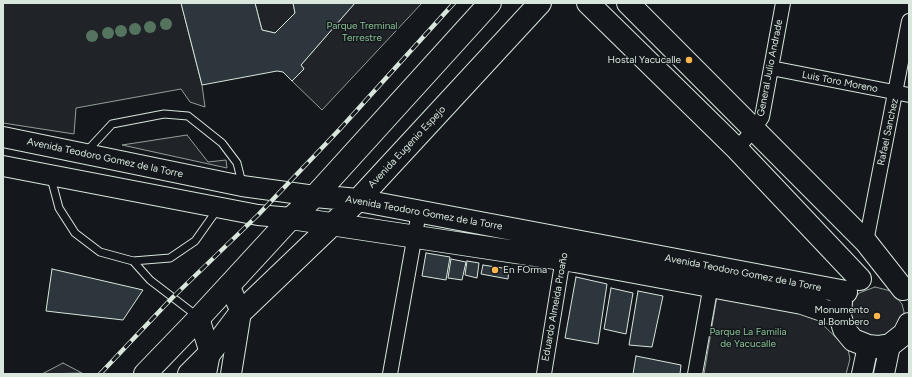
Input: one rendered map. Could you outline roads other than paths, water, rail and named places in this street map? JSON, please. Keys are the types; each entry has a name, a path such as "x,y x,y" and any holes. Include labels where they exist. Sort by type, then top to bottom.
{"main road":[{"path":"145,374 291,218 315,196 490,3"},
{"name":"Avenida Eugenio Espejo","path":"189,374 210,353 241,312 335,224 540,3"},
{"path":"588,3 737,149 853,286 841,304 840,316 844,329 853,340 878,348 903,334"},
{"path":"628,3 866,242 906,294"},
{"name":"Avenida Teodoro Gomez de la Torre","path":"4,139 242,186 358,200 419,212 565,249 713,277 802,303 840,316"},
{"name":"Avenida Teodoro Gomez de la Torre","path":"3,166 258,215 291,218 415,236 565,249"},
{"name":"Avenida Teodoro Gomez de la Torre","path":"713,277 853,286 879,276 892,280 906,294"},
{"path":"229,286 241,312 231,374"},
{"path":"199,318 210,353 206,374"},
{"path":"884,374 903,334"},
{"path":"862,374 868,346"}],"street":[{"name":"General Julio Andrade","path":"737,149 762,117 783,3"},
{"name":"Rafael Sanchez","path":"866,242 903,94 909,21"},
{"name":"Luis Toro Moreno","path":"771,68 903,94"},
{"path":"390,374 419,212"},
{"name":"Eduardo Almeida Proaño","path":"544,374 565,249"},
{"path":"695,374 713,277"}],"lane":[{"path":"84,154 112,124 164,114 188,116 222,143 237,163 242,186"},
{"path":"50,174 59,208 75,233 100,252 133,260 170,258 195,241 219,208"},
{"path":"133,260 150,280 199,318"}],"railway":[{"path":"100,374 172,298 258,215 339,130 454,3"}],"place":[{"name":"Hostal Yacucalle","path":"689,60"},
{"name":"En FOrma","path":"495,270"},
{"name":"Monumento al Bombero","path":"877,316"}],"park label":[{"name":"Parque Treminal Terrestre","path":"362,32"},
{"name":"Parque La Familia de Yacucalle","path":"748,338"}]}
